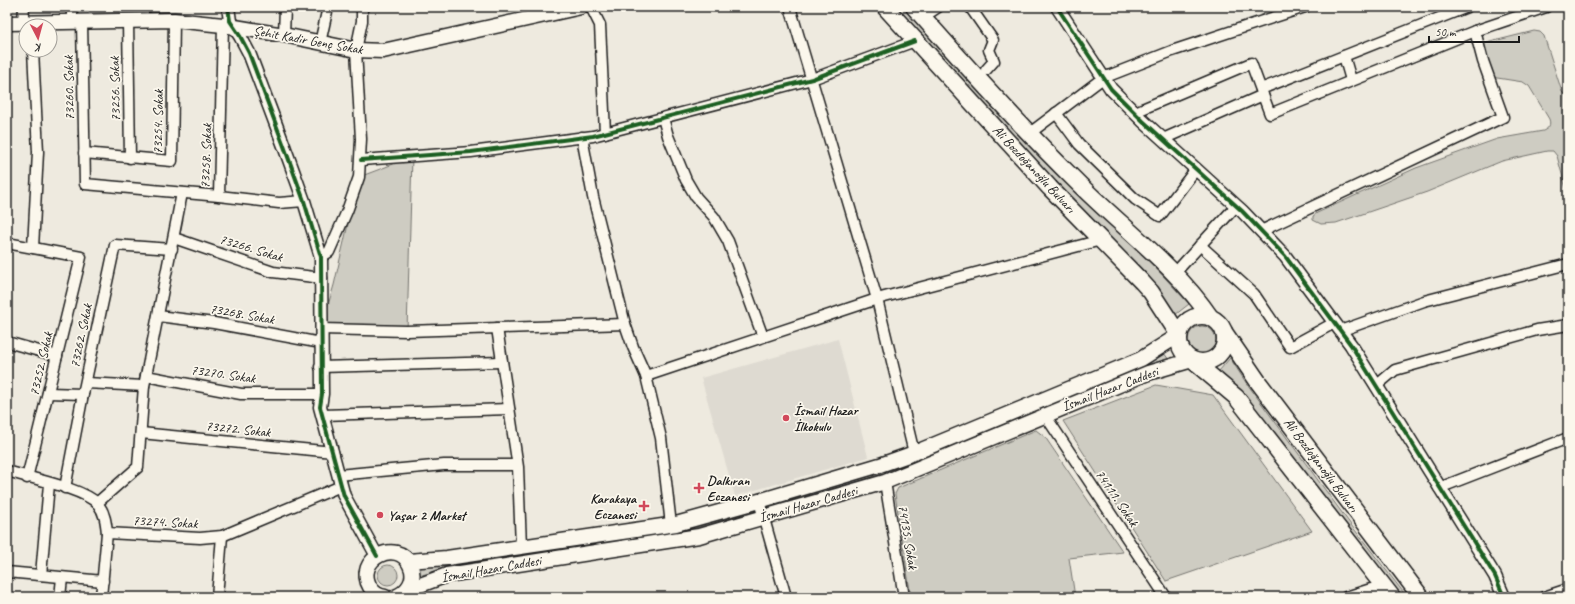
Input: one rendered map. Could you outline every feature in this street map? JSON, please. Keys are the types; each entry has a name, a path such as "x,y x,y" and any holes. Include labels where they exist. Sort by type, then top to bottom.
{"main road":[{"name":"Şehit Kadir Genç Sokak","path":"58,23 174,20 228,26 284,35 356,50 382,51 581,7"},
{"name":"Ali Bozdoğanoğlu Bulvarı","path":"885,7 1050,188 1151,292 1179,335"},
{"name":"Ali Bozdoğanoğlu Bulvarı","path":"918,12 1075,181 1174,274 1197,298 1211,318"},
{"name":"Şehit Kadir Genç Sokak","path":"7,23 18,24"},
{"path":"1201,316 1211,318 1221,325 1224,332 1224,347 1220,354 1207,362 1192,360 1186,356 1181,349 1179,335 1182,327 1187,321 1193,318 1201,316"},
{"name":"Ali Bozdoğanoğlu Bulvarı","path":"1224,332 1259,383 1421,597"},
{"name":"İsmail Hazar Caddesi","path":"408,561 447,558 671,525 760,501 880,465 914,452 1141,359 1179,335"},
{"name":"Ali Bozdoğanoğlu Bulvarı","path":"1192,360 1236,397 1388,593"},
{"name":"İsmail Hazar Caddesi","path":"401,593 447,575 699,536 885,482 1148,373 1192,360"},
{"path":"385,597 382,597 371,588 367,574 371,561 376,556 390,552 397,553 408,561 412,572 412,578 401,593"}],"street":[{"path":"24,7 27,18"},
{"name":"73260. Sokak","path":"72,7 77,22 84,153"},
{"path":"228,7 228,26 240,36 249,54 304,201 321,257 320,367 322,394 320,407 344,496 376,556"},
{"path":"284,35 285,7"},
{"path":"320,43 328,7"},
{"path":"321,257 329,252 347,212 359,176 361,160 356,50 362,21 362,7"},
{"path":"591,7 600,25 605,133"},
{"path":"790,7 877,299 914,452"},
{"path":"918,12 938,7"},
{"path":"970,7 993,40 989,50 994,61 986,70"},
{"path":"1030,134 1103,78 1172,51 1305,7"},
{"path":"1163,139 1262,92 1344,56 1467,7"},
{"path":"1135,112 1251,63 1270,114 1475,31 1546,7"},
{"path":"1061,8 1103,78 1111,88 1163,139 1236,206 1285,256 1337,327 1376,386 1495,576 1504,597"},
{"name":"73254. Sokak","path":"84,153 172,161 174,20"},
{"name":"73256. Sokak","path":"128,21 130,158"},
{"name":"73258. Sokak","path":"84,153 86,184 219,196 228,26"},
{"path":"1261,231 1502,117 1483,61 1475,31"},
{"path":"361,160 471,152 605,133 812,79 915,41"},
{"path":"1344,56 1351,80"},
{"path":"7,242 33,248 38,152 33,58"},
{"path":"1056,114 1079,144 1101,166 1135,199 1160,216 1196,169"},
{"path":"663,118 686,180 696,197 714,217 728,241 763,337"},
{"path":"582,137 594,197 625,324 646,376 661,438 671,525"},
{"path":"97,503 138,467 144,386 182,193"},
{"path":"219,196 279,203 304,201"},
{"path":"1174,274 1236,206"},
{"name":"73266. Sokak","path":"174,238 273,272 322,278"},
{"path":"646,376 877,299 1101,240"},
{"name":"73262. Sokak","path":"65,488 83,394 115,245 172,249"},
{"path":"1200,245 1254,294 1290,347 1337,327 1424,301 1568,264"},
{"name":"73252. Sokak","path":"27,478 80,257 33,248"},
{"name":"73268. Sokak","path":"158,316 214,323 320,342"},
{"path":"321,329 407,331 625,324"},
{"path":"1376,386 1396,370 1536,330 1568,325"},
{"path":"497,328 518,465 521,547"},
{"path":"7,342 57,356"},
{"path":"320,367 502,362"},
{"name":"73270. Sokak","path":"146,376 241,394 322,394"},
{"path":"86,383 144,386"},
{"path":"48,393 83,394"},
{"path":"322,415 509,409"},
{"name":"74111. Sokak","path":"1045,415 1166,597"},
{"name":"73272. Sokak","path":"141,433 333,452"},
{"path":"1439,488 1568,438"},
{"name":"73274. Sokak","path":"107,533 200,538 222,536 340,480 444,465 518,465"},
{"path":"7,472 65,488 87,496 97,503 103,511 107,533 101,597"},
{"name":"74135. Sokak","path":"885,482 904,597"},
{"path":"41,575 50,484"},
{"path":"760,501 786,597"},
{"path":"217,597 222,536"},
{"path":"7,572 103,581"},
{"path":"60,597 62,578"},
{"path":"1346,597 1371,589 1388,593"},
{"path":"1544,597 1568,589"}],"shaded area":[{"path":"896,7 903,7 1018,134 1086,202 1120,231 1189,304 1175,315 1156,287 1112,239 1039,165"},
{"path":"1534,31 1540,32 1544,36 1562,92 1568,97 1568,196 1557,156 1553,151 1547,151 1502,161 1427,192 1336,223 1321,224 1313,220 1313,216 1317,213 1416,168 1497,139 1547,129 1550,125 1549,119 1529,86 1523,82 1491,77 1481,45"},
{"path":"412,157 407,331 321,329 334,285 359,177"},
{"path":"1202,326 1212,330 1216,340 1212,350 1202,354 1192,350 1188,340 1192,330"},
{"name":"İsmail Hazar İlkokulu","path":"838,339 868,457 735,496 701,378"},
{"path":"1164,353 1169,360 1144,367 905,465 873,477 773,506 772,503 872,475 904,463"},
{"path":"1230,358 1245,381 1351,525 1407,597 1401,597 1238,388 1219,371"},
{"path":"1156,385 1213,395 1312,531 1166,581 1063,421"},
{"path":"1036,430 1045,437 1123,552 1069,558 1075,597 911,597 895,494 898,488"},
{"path":"742,513 742,515 677,533 449,568 418,576 417,566 448,566 676,531"},
{"path":"388,565 395,568 398,575 395,582 388,585 381,582 378,575 381,568"}],"cycle path":[{"path":"228,7 230,21 249,53 284,146 304,201 321,257 322,394 320,407 344,496 377,556"},
{"path":"1057,7 1111,89 1143,121 1242,211 1285,256 1351,345 1495,576 1504,597"},
{"path":"361,160 471,152 593,136 812,79 915,41"}],"place":[{"name":"İsmail Hazar İlkokulu","path":"786,418"},
{"name":"Dalkıran Eczanesi","path":"699,488"},
{"name":"Karakaya Eczanesi","path":"644,506"},
{"name":"Yaşar 2 Market","path":"380,515"}]}
